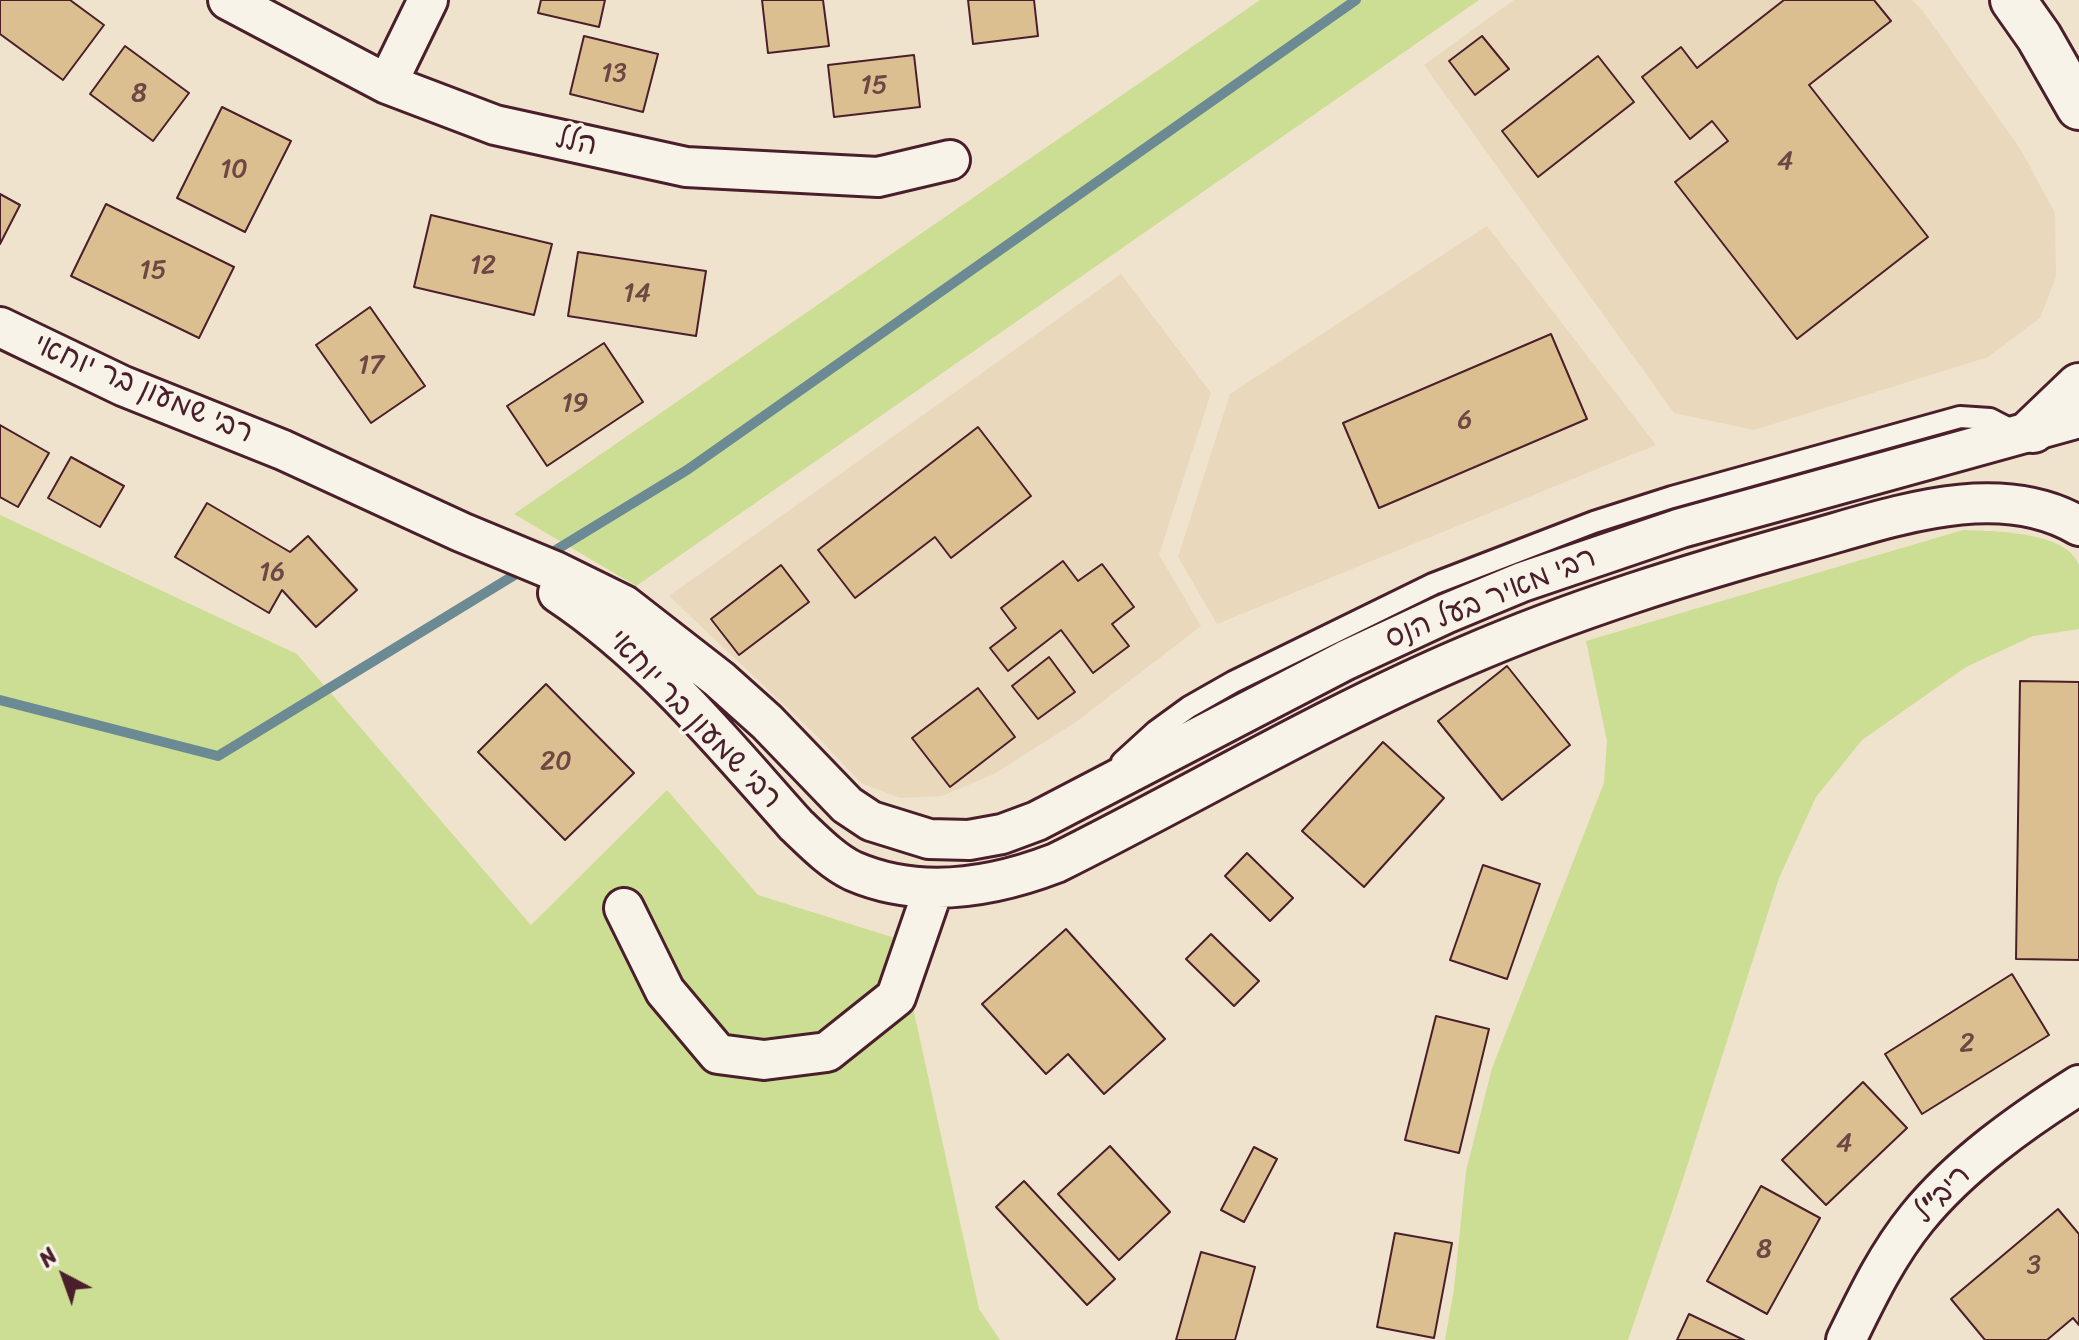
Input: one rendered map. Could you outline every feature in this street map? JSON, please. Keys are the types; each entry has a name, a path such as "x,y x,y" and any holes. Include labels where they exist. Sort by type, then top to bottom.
{"main road":[{"path":"2013,0 2039,37 2079,107"},
{"path":"2026,432 2079,386"}],"street":[{"name":"הלל","path":"228,0 387,84 495,125 686,167 878,177 950,160"},
{"path":"387,84 428,0"},
{"name":"רבי שמעון בר יוחאי","path":"0,327 123,386 283,450 461,532 555,571 624,605 679,646 767,722 847,805 871,821 929,839"},
{"name":"רבי מאיר בעל הנס","path":"929,839 969,840 1002,834 1037,821 1346,660 1522,582 1681,528 2079,418"},
{"name":"רבי מאיר בעל הנס","path":"933,890 1014,879 1056,863 1352,709 1464,656 1592,606 1694,573 1857,527 1966,504 2042,510 2079,526"},
{"name":"רבי שמעון בר יוחאי","path":"461,532 586,612 642,658 796,825 822,849 851,870 881,880 933,890"},
{"path":"624,908 665,991 718,1054 764,1060 827,1052 896,997 933,890"},
{"name":"ריב\"ל","path":"1846,1340 1878,1275 1918,1217 1959,1174 2079,1085"}],"shaded area":[{"path":"1514,0 1912,0 1923,11 2021,150 2055,213 2056,277 2040,318 1988,357 1754,430 1674,413 1424,65"},
{"path":"1487,226 1656,445 1217,624 1178,557 1230,394"},
{"path":"1121,274 1211,393 1159,555 1201,626 1076,722 994,774 942,796 900,798 861,783 816,735 669,596"}],"green space":[{"path":"1260,0 1479,0 636,586 514,514"},
{"path":"0,515 297,654 531,925 667,790 758,895 898,939 979,1309 1000,1340 0,1340"},
{"path":"1963,530 2027,535 2060,545 2072,554 2079,565 2079,629 2033,636 1966,667 1862,740 1816,797 1779,878 1628,1340 1445,1340 1454,1289 1466,1171 1492,1068 1604,783 1607,741 1586,641"}],"building":[{"path":"0,0 70,0 104,25 63,80 0,34"},
{"path":"541,0 605,0 599,27 538,13"},
{"path":"762,0 823,0 829,46 768,53"},
{"path":"968,0 1034,0 1038,36 973,44"},
{"path":"1784,0 1874,0 1891,21 1809,85 1928,237 1797,339 1675,182 1728,141 1712,121 1690,139 1642,77 1681,47 1697,68"},
{"path":"584,36 658,54 643,112 570,94"},
{"path":"1482,36 1509,69 1475,95 1449,61"},
{"path":"125,46 189,93 153,141 90,94"},
{"path":"914,55 920,107 834,117 828,65"},
{"path":"1598,56 1634,102 1538,177 1502,131"},
{"path":"222,107 291,141 245,232 177,198"},
{"path":"0,194 20,205 0,244"},
{"path":"106,204 234,267 199,338 71,276"},
{"path":"431,215 552,244 534,315 414,287"},
{"path":"578,252 706,271 696,336 568,316"},
{"path":"370,307 425,386 371,423 316,345"},
{"path":"1551,334 1587,419 1379,508 1343,423"},
{"path":"604,343 643,402 547,466 507,406"},
{"path":"0,425 49,453 18,507 0,497"},
{"path":"978,427 1031,496 951,558 935,537 855,598 818,550"},
{"path":"71,457 124,486 100,527 48,498"},
{"path":"207,503 290,552 308,536 357,590 316,627 282,590 269,613 175,557"},
{"path":"1063,561 1078,581 1102,564 1134,607 1112,624 1129,646 1093,673 1061,630 1008,671 990,648 1016,628 1001,608"},
{"path":"781,565 809,602 739,655 711,619"},
{"path":"1049,657 1075,692 1038,719 1012,686"},
{"path":"1507,666 1570,745 1502,800 1438,721"},
{"path":"2020,681 2079,682 2079,960 2016,959"},
{"path":"546,684 634,773 565,840 478,752"},
{"path":"978,688 1015,737 950,787 912,738"},
{"path":"1383,742 1444,798 1364,887 1302,831"},
{"path":"1247,853 1293,898 1270,921 1225,876"},
{"path":"1483,865 1540,884 1507,979 1450,960"},
{"path":"1066,929 1165,1039 1104,1094 1068,1054 1046,1074 982,1004"},
{"path":"1211,934 1259,981 1234,1006 1186,959"},
{"path":"2012,974 2049,1035 1922,1114 1885,1054"},
{"path":"1436,1016 1489,1029 1459,1153 1405,1140"},
{"path":"1863,1082 1907,1128 1826,1205 1782,1160"},
{"path":"1110,1146 1170,1212 1119,1260 1058,1194"},
{"path":"1254,1147 1277,1159 1244,1222 1221,1210"},
{"path":"1024,1181 1115,1279 1087,1305 996,1207"},
{"path":"1761,1186 1820,1218 1767,1314 1707,1281"},
{"path":"2058,1209 2079,1234 2079,1325 2073,1318 2047,1340 1985,1340 1951,1299"},
{"path":"1395,1233 1452,1243 1434,1338 1377,1327"},
{"path":"1201,1252 1255,1267 1235,1340 1176,1340"},
{"path":"1689,1314 1744,1340 1677,1340"}],"waterway":[{"path":"546,556 687,470 1356,0"},
{"path":"0,700 218,756 526,568"}]}
